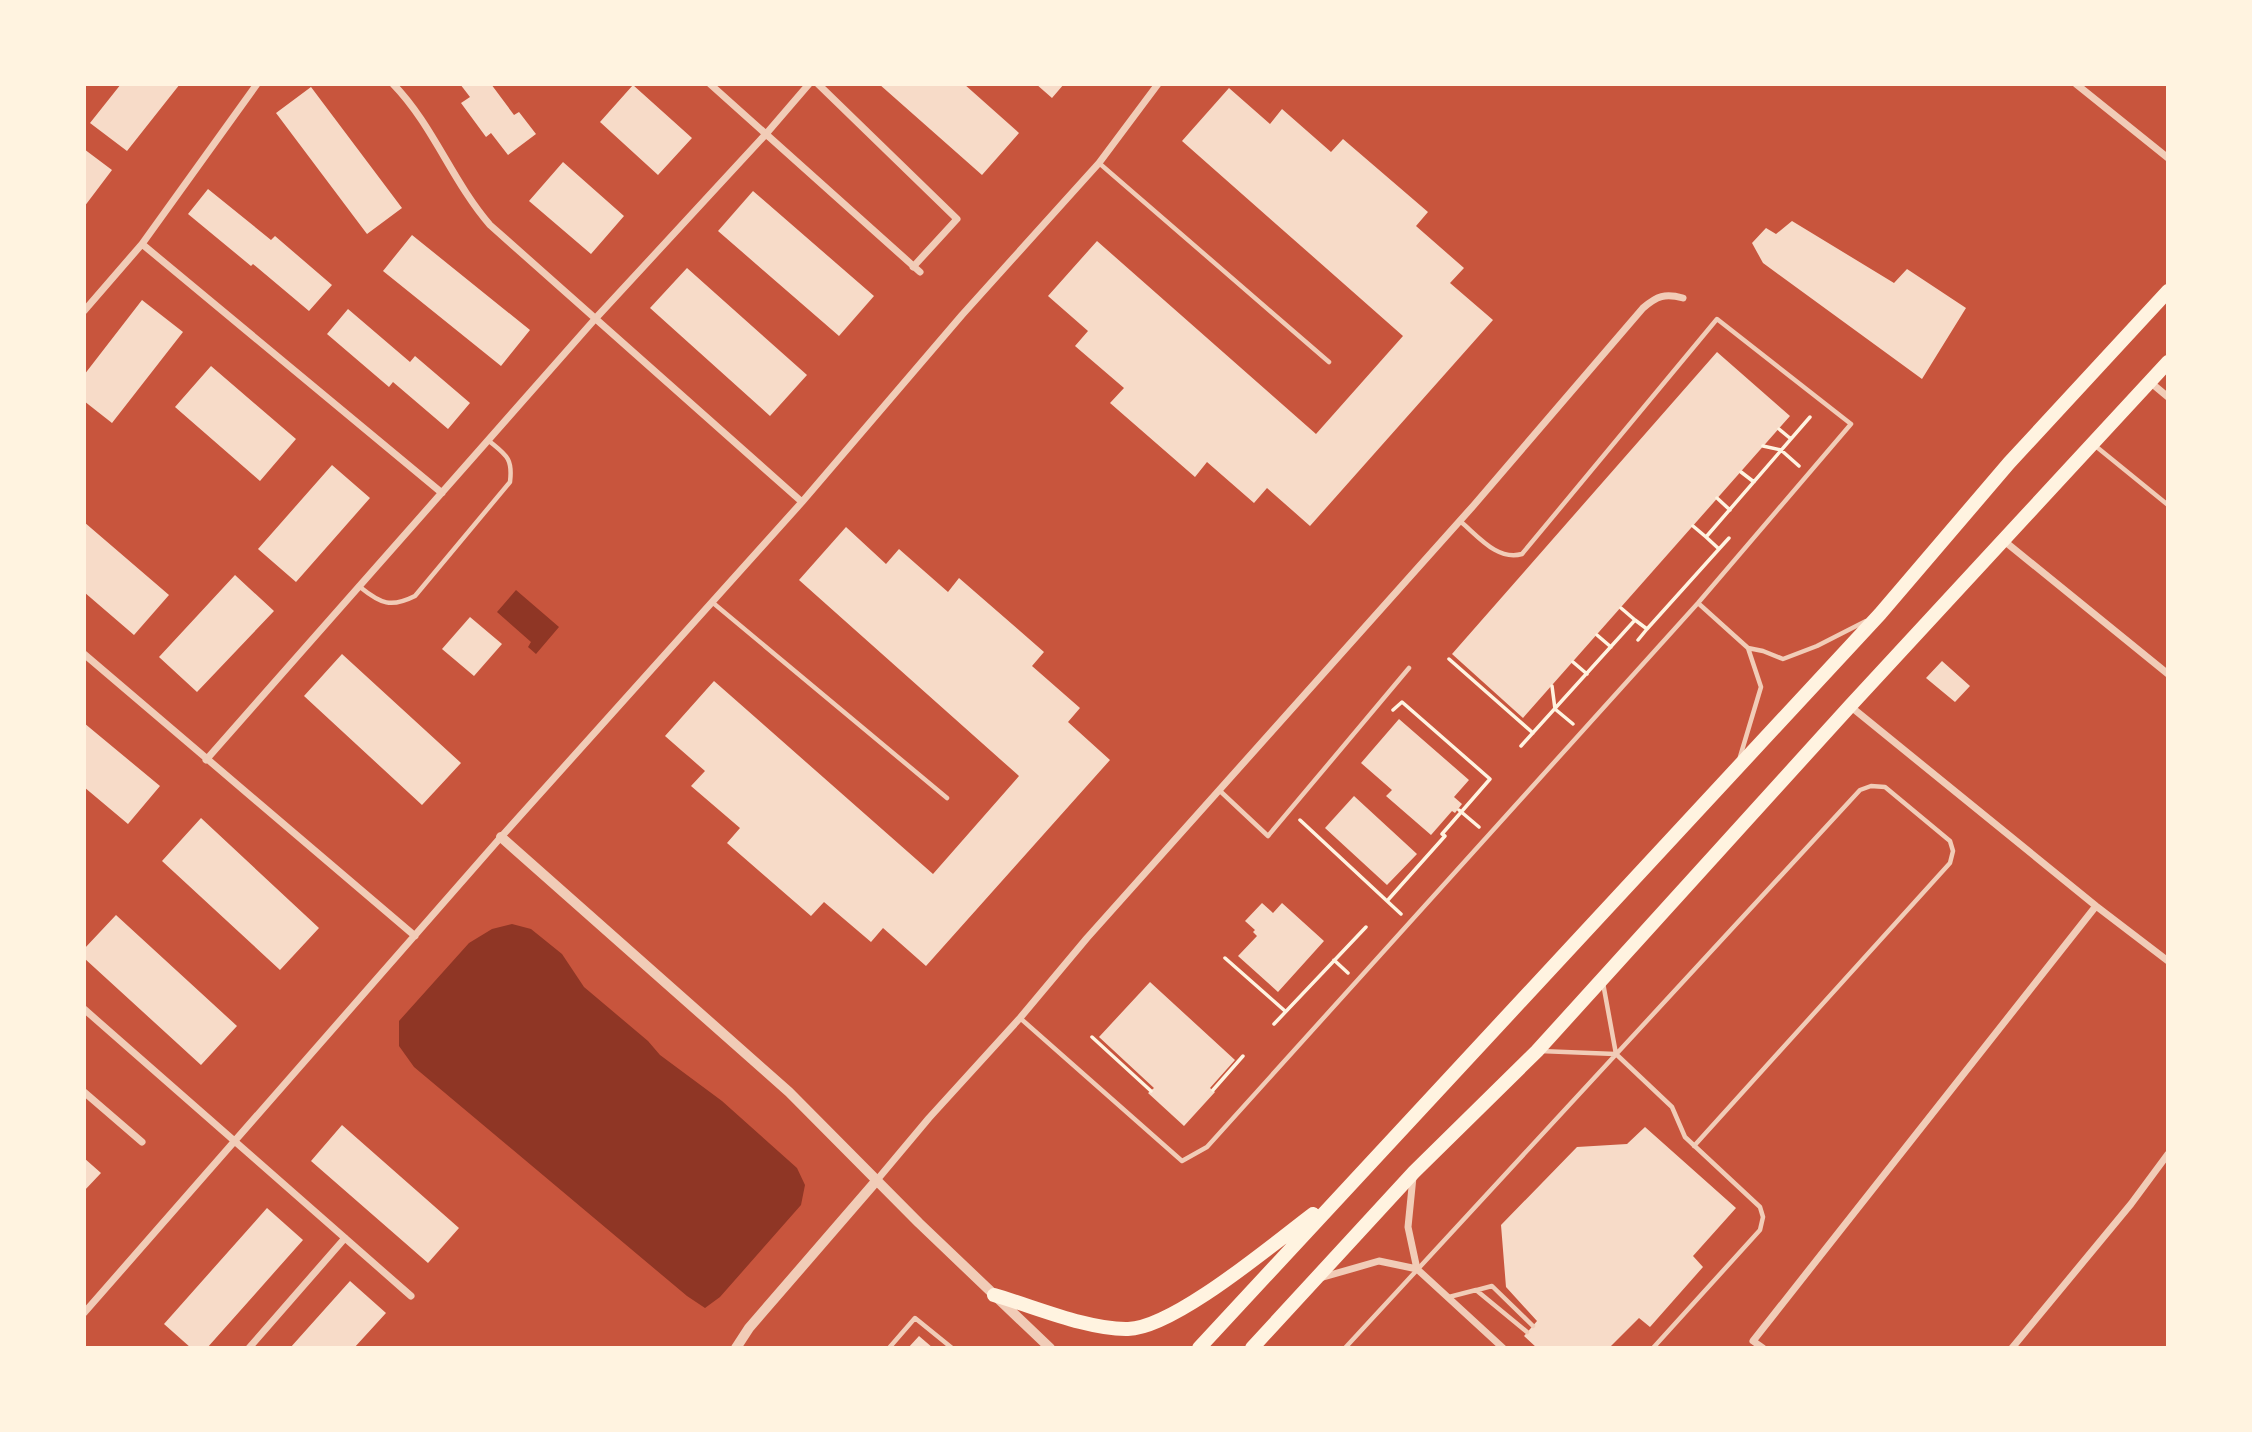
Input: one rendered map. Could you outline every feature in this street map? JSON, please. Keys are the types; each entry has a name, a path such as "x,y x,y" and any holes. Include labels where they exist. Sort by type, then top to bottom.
{"highway":[{"path":"1199,1348 1880,614 2009,463 2168,291"},
{"path":"1252,1348 1414,1172 1537,1051 1850,706 2168,362"},
{"path":"994,1295 1109,1328 1142,1327 1192,1303 1340,1195"}],"street":[{"path":"84,311 142,244 257,84"},
{"path":"393,84 419,114 464,192 490,225 802,502"},
{"path":"710,84 917,269 957,219 818,84"},
{"path":"206,760 595,319 809,84"},
{"path":"84,1313 501,837 802,502 962,315 1099,163 1158,84"},
{"path":"2076,84 2168,158"},
{"path":"142,244 442,493"},
{"path":"736,1348 774,1298 929,1118 1020,1018 1218,789 1460,521 1643,308 1655,298 1667,293 1683,298"},
{"path":"2150,382 2168,397"},
{"path":"2003,540 2168,674"},
{"path":"84,654 415,936"},
{"path":"1850,706 2096,906 2168,961"},
{"path":"501,837 789,1092 1050,1348"},
{"path":"1763,1348 1753,1340 2096,906"},
{"path":"84,1009 411,1296"},
{"path":"84,1092 142,1142"},
{"path":"2012,1348 2131,1204 2168,1154"},
{"path":"1414,1172 1408,1227 1417,1269"},
{"path":"249,1348 345,1238"},
{"path":"1313,1280 1379,1261 1417,1269 1502,1348"}],"lane":[{"path":"1099,163 1329,362"},
{"path":"1020,1018 1182,1161 1207,1147 1698,603 1851,424 1717,319 1522,554 1512,557 1501,554 1460,521"},
{"path":"360,587 374,599 389,604 402,603 415,596 510,482 512,468 508,456 488,440"},
{"path":"2092,444 2168,505"},
{"path":"712,602 947,798"},
{"path":"1698,603 1748,648 1761,687 1737,768"},
{"path":"1748,648 1783,659 1817,646 1880,614"},
{"path":"1218,789 1268,836 1409,668"},
{"path":"1345,1348 1860,790 1871,786 1885,787 1950,841 1953,851 1950,863 1694,1146"},
{"path":"1603,979 1616,1054 1672,1107 1685,1137 1760,1207 1763,1217 1760,1230 1653,1348"},
{"path":"1537,1051 1616,1054"},
{"path":"1448,1297 1492,1286 1533,1326"},
{"path":"1476,1290 1527,1332"},
{"path":"889,1348 915,1318 952,1348"}],"path":[{"path":"1706,537 1810,417"},
{"path":"1779,429 1791,439"},
{"path":"1763,446 1781,450 1809,474"},
{"path":"1741,472 1754,482"},
{"path":"1717,498 1730,510"},
{"path":"1693,526 1719,549"},
{"path":"1638,640 1729,538"},
{"path":"1621,608 1647,629"},
{"path":"1521,747 1636,621"},
{"path":"1597,635 1611,647"},
{"path":"1449,659 1533,733"},
{"path":"1573,662 1587,674"},
{"path":"1552,686 1555,709 1582,732"},
{"path":"1387,901 1445,836 1442,834 1460,811 1490,779 1402,702 1393,710"},
{"path":"1460,811 1489,836"},
{"path":"1300,820 1411,922"},
{"path":"1274,1024 1366,927"},
{"path":"1225,958 1285,1012"},
{"path":"1334,960 1357,982"},
{"path":"1092,1037 1151,1091"},
{"path":"1213,1090 1243,1056"}],"shaded area":[{"path":"516,590 559,627 536,654 528,647 531,642 497,612"},
{"path":"512,924 531,929 562,954 584,987 648,1041 660,1055 722,1101 797,1168 805,1185 801,1205 720,1297 705,1308 687,1296 414,1067 399,1046 399,1021 469,943 492,929"}],"building":[{"path":"121,84 180,84 127,151 90,123"},
{"path":"460,84 491,84 514,115 519,112 536,134 508,155 491,133 486,137 461,103 470,97"},
{"path":"879,84 964,84 1019,133 982,175"},
{"path":"1036,84 1064,84 1052,98"},
{"path":"633,85 692,138 658,175 600,122"},
{"path":"311,87 402,208 367,234 276,113"},
{"path":"1229,88 1270,124 1282,109 1331,152 1343,139 1428,212 1416,226 1464,268 1450,283 1493,320 1310,526 1267,488 1254,503 1207,462 1195,477 1110,403 1124,388 1075,346 1088,331 1048,296 1097,241 1316,434 1403,336 1182,141"},
{"path":"84,149 112,170 84,207"},
{"path":"563,162 624,216 591,254 529,201"},
{"path":"208,189 271,240 275,236 332,285 309,311 188,214"},
{"path":"753,191 874,296 839,336 718,231"},
{"path":"1792,221 1894,283 1907,269 1966,308 1922,379 1763,263 1752,243 1766,228 1776,234"},
{"path":"412,235 530,330 501,366 383,271"},
{"path":"687,268 807,375 770,416 650,308"},
{"path":"142,300 183,332 112,423 84,401 84,375"},
{"path":"348,309 410,362 415,356 470,403 448,429 393,382 389,387 327,334"},
{"path":"1717,352 1790,416 1523,718 1452,654"},
{"path":"211,366 296,439 260,481 175,407"},
{"path":"332,465 370,498 296,582 258,549"},
{"path":"84,522 169,595 134,635 84,592"},
{"path":"846,527 886,564 899,549 948,592 959,578 1044,652 1032,666 1080,708 1068,722 1110,760 926,966 883,928 871,942 824,902 811,916 727,843 740,828 691,786 705,771 665,736 714,681 933,874 1019,776 799,580"},
{"path":"235,575 274,611 197,692 159,657"},
{"path":"470,617 502,644 474,676 442,649"},
{"path":"342,654 461,763 422,805 304,696"},
{"path":"1942,661 1970,686 1955,702 1926,678"},
{"path":"1399,719 1469,780 1454,797 1462,804 1455,813 1452,811 1431,835 1386,796 1392,790 1361,763"},
{"path":"84,723 160,786 128,824 84,787"},
{"path":"1354,796 1417,854 1387,885 1325,828"},
{"path":"201,818 319,928 280,970 162,861"},
{"path":"1262,903 1273,913 1282,903 1324,941 1278,992 1238,956 1257,936 1253,932 1255,930 1245,921"},
{"path":"116,915 237,1026 201,1065 84,958 84,949"},
{"path":"1150,982 1235,1060 1210,1088 1215,1092 1184,1126 1148,1093 1154,1088 1099,1037"},
{"path":"342,1125 459,1228 428,1263 311,1161"},
{"path":"1645,1127 1736,1208 1693,1256 1703,1267 1650,1327 1639,1318 1609,1348 1537,1348 1524,1336 1537,1321 1506,1287 1501,1225 1577,1147 1627,1144"},
{"path":"84,1158 101,1173 84,1191"},
{"path":"267,1208 303,1240 207,1348 191,1348 164,1324"},
{"path":"350,1281 386,1313 354,1348 290,1348"},
{"path":"919,1336 933,1348 908,1348"}]}
